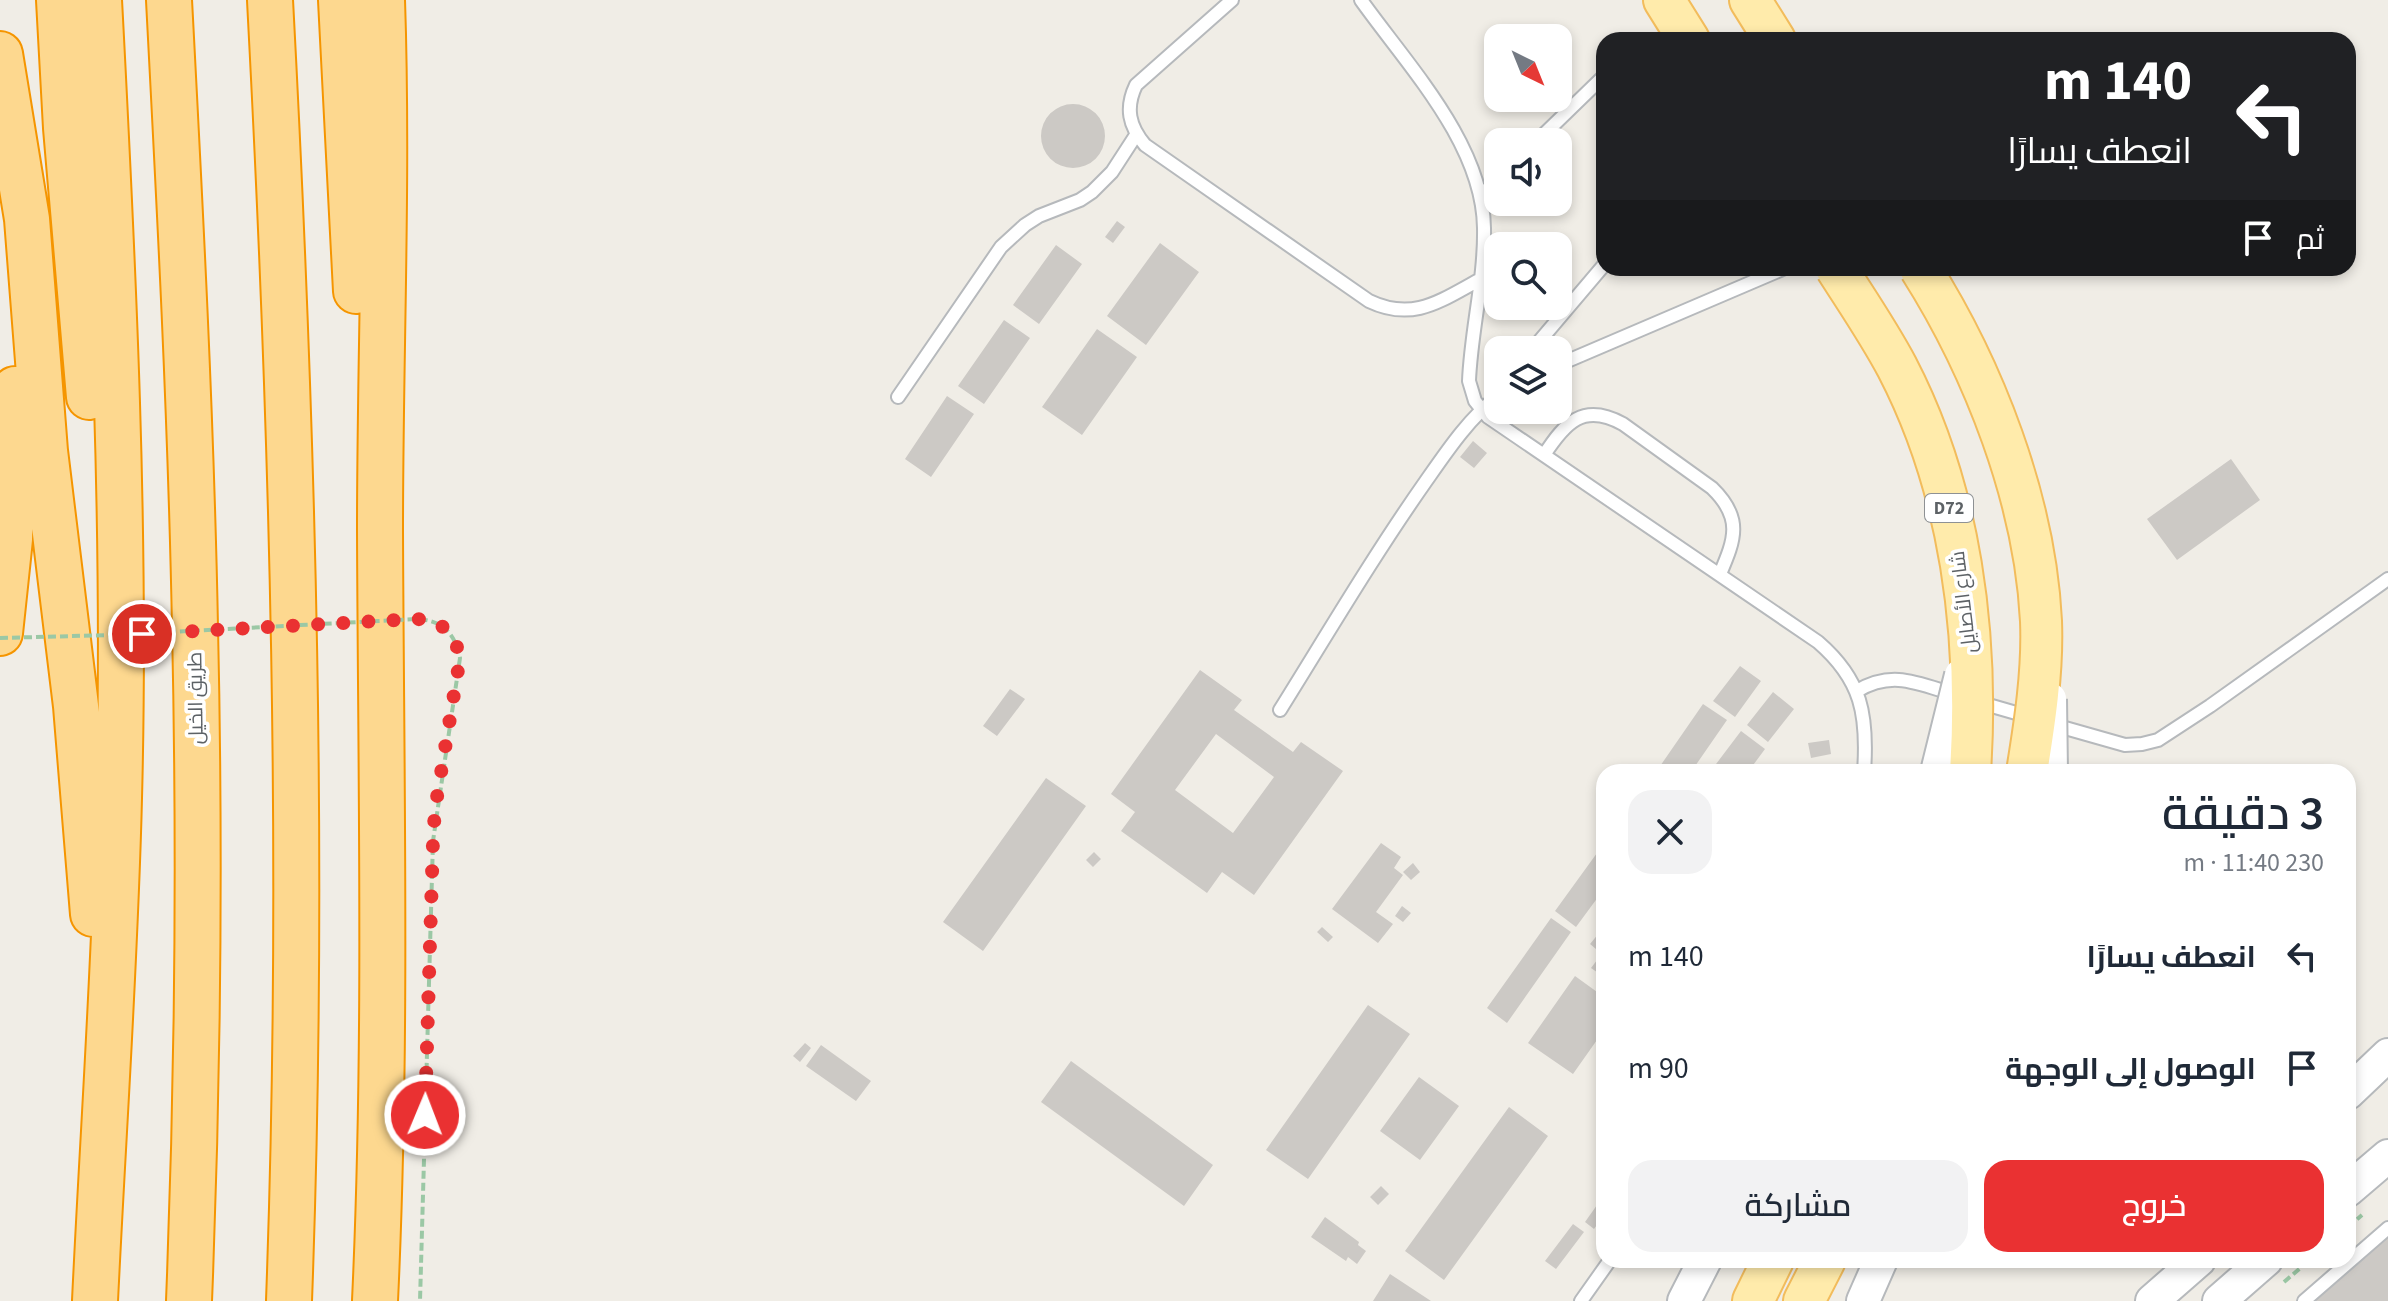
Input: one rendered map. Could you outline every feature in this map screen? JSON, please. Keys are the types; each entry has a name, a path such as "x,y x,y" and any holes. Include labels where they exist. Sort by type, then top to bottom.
{"highway":[{"path":"59,0 73,224 97,485 105,541 121,596"},
{"path":"95,1301 119,796 121,596 114,303 99,0"},
{"name":"طريق الخيل","path":"169,0 190,431 195,629 197,1015 189,1301"},
{"path":"270,0 287,348 296,710 295,1050 289,1301"},
{"path":"341,0 359,334 366,358 380,380"},
{"path":"375,1301 381,1107 380,380 385,152 382,0"},
{"path":"0,54 27,219 45,451 76,706 93,915 111,1003"},
{"path":"0,636 14,462 16,292 27,219"}],"main road":[{"path":"1664,0 1684,32"},
{"path":"1750,0 1770,32"},
{"name":"شارع الأصايل","path":"1841,276 1898,370 1933,454 1956,542 1969,632 1972,693 1970,764"},
{"path":"1925,276 1964,344 1987,397 2007,451 2022,507 2034,564 2041,621 2028,764"},
{"path":"1753,1301 1769,1268"},
{"path":"1804,1301 1821,1268"}],"street":[{"path":"2041,621 2051,706 2051,764"},
{"path":"1939,764 1969,632"},
{"path":"2356,1085 2388,1055"},
{"path":"2356,1183 2388,1156"},
{"path":"1684,1301 1701,1268"},
{"path":"2152,1301 2190,1268"},
{"path":"2219,1301 2257,1268"}],"lane":[{"path":"1232,0 1136,85 1131,95 1129,115 1136,135 1145,145 1383,308 1412,311 1427,307 1479,280"},
{"path":"1361,0 1450,124 1464,147 1481,195 1484,253 1469,381 1475,401 1482,410 1544,455 1720,574 1837,658 1857,691 1865,724 1864,764"},
{"path":"1550,128 1596,84"},
{"path":"898,397 1001,247 1025,225 1092,192 1112,172 1136,135"},
{"path":"1481,195 1484,192"},
{"path":"1544,336 1596,274"},
{"path":"1572,359 1766,276"},
{"path":"1280,710 1389,533 1447,451 1482,410"},
{"path":"1544,455 1570,421 1597,414 1623,424 1724,499 1735,531 1720,574"},
{"path":"1857,691 1880,680 1904,679 2108,741 2125,745 2142,744 2158,740 2173,731 2388,579"},
{"path":"2356,1256 2388,1228"},
{"path":"1581,1301 1604,1268"},
{"path":"2304,1301 2342,1268"}],"path":[{"path":"0,636 112,635 416,619 429,620 451,633 460,658 435,809 433,841 420,1301"}],"building":[{"path":"1067,104 1079,104 1096,113 1103,124 1103,148 1096,159 1079,168 1067,168 1055,163 1046,154 1041,142 1041,130 1046,118 1055,109"},
{"path":"1117,221 1125,227 1113,243 1105,237"},
{"path":"1160,243 1199,272 1146,345 1107,316"},
{"path":"1056,245 1082,264 1039,324 1013,305"},
{"path":"1004,320 1030,338 984,404 958,386"},
{"path":"1097,329 1137,357 1082,435 1042,407"},
{"path":"947,396 974,414 931,477 905,459"},
{"path":"1473,441 1487,453 1474,468 1460,457"},
{"path":"2231,459 2260,500 2177,560 2147,519"},
{"path":"1740,666 1761,681 1735,717 1713,701"},
{"path":"1200,670 1242,700 1234,710 1293,752 1301,742 1343,771 1254,895 1222,872 1207,893 1121,831 1135,812 1111,794","holes":["1216,734 1274,777 1233,833 1175,790"]},
{"path":"1010,689 1025,699 997,736 983,726"},
{"path":"1773,692 1794,709 1768,742 1747,725"},
{"path":"1703,704 1727,720 1697,764 1662,764"},
{"path":"1741,731 1765,749 1754,764 1716,764"},
{"path":"1829,740 1831,754 1811,758 1808,743"},
{"path":"1046,778 1086,806 983,951 943,922"},
{"path":"1381,843 1401,857 1394,868 1403,875 1376,912 1393,924 1378,943 1332,909"},
{"path":"1094,852 1101,859 1093,867 1086,860"},
{"path":"1596,854 1596,900 1576,927 1555,911"},
{"path":"1413,863 1420,872 1411,880 1403,872"},
{"path":"1402,906 1411,913 1403,922 1395,916"},
{"path":"1551,918 1571,932 1507,1023 1487,1008"},
{"path":"1322,927 1333,937 1328,942 1317,932"},
{"path":"1575,976 1596,991 1596,1041 1573,1074 1528,1043"},
{"path":"1368,1005 1410,1034 1308,1179 1266,1150"},
{"path":"805,1043 811,1048 800,1062 793,1056"},
{"path":"821,1045 871,1081 856,1101 806,1066"},
{"path":"1071,1061 1213,1165 1184,1206 1041,1102"},
{"path":"1419,1077 1459,1106 1420,1160 1380,1131"},
{"path":"1509,1107 1548,1136 1444,1280 1405,1251"},
{"path":"1381,1186 1389,1194 1378,1205 1370,1197"},
{"path":"1596,1206 1596,1226 1594,1229 1585,1222"},
{"path":"1325,1217 1359,1242 1358,1245 1366,1251 1357,1264 1348,1257 1346,1261 1311,1237"},
{"path":"1573,1224 1584,1232 1556,1269 1545,1261"},
{"path":"2388,1233 2388,1301 2311,1301 2348,1268 2356,1268 2356,1261"},
{"path":"1390,1274 1431,1301 1373,1301"}],"route":[{"path":"142,634 416,619 429,620 451,633 460,658 435,809 425,1115"}]}
